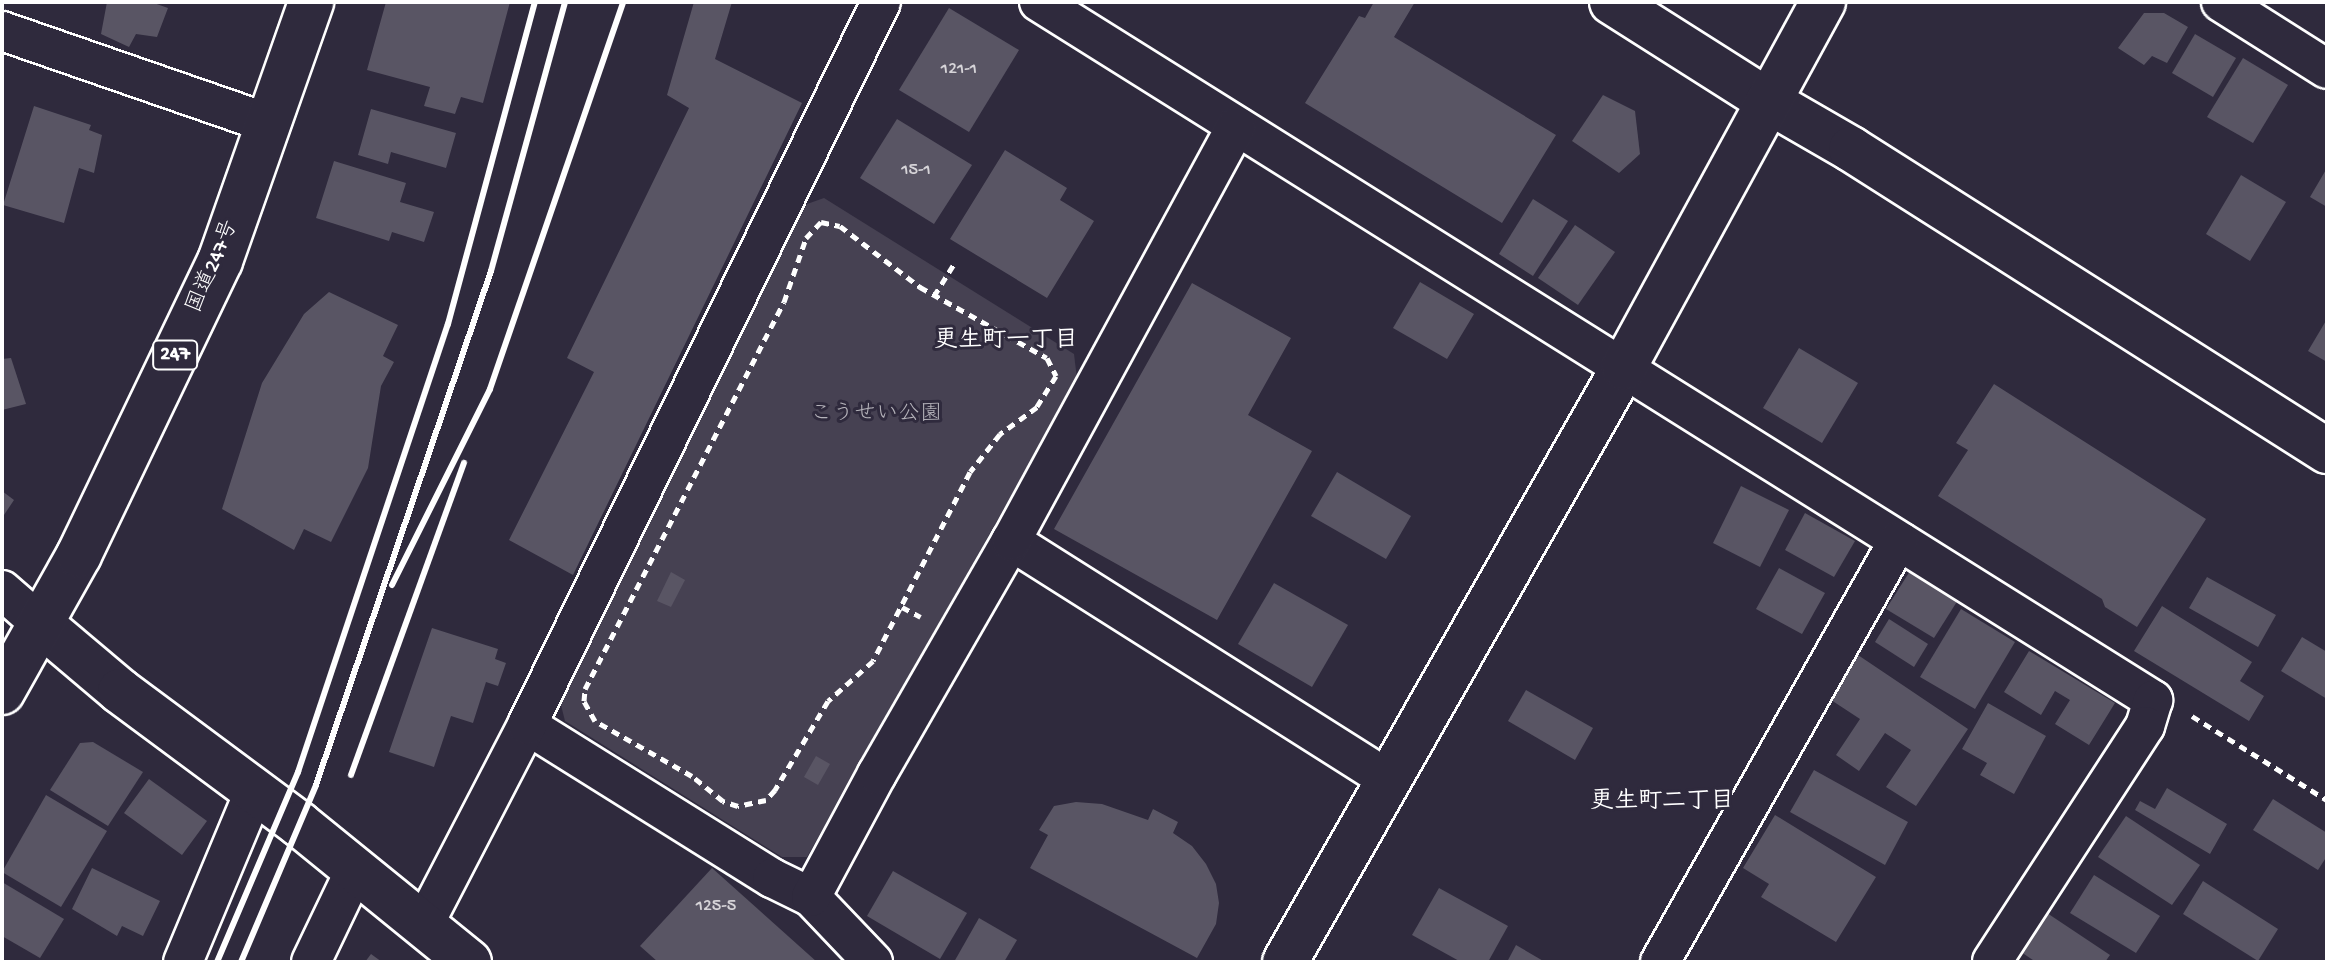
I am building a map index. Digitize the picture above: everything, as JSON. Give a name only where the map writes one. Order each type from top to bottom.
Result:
[{"type":"main road","name":"国道247号","points":[[2,692],[42,625],[220,261],[311,2]]},
{"type":"main road","points":[[1612,2],[1768,101],[1851,149],[2327,451]]},
{"type":"main road","points":[[1285,962],[1624,367],[1823,2]]},
{"type":"main road","points":[[42,625],[120,691],[356,868],[469,962]]},
{"type":"street","points":[[424,924],[527,725],[881,2]]},
{"type":"street","points":[[1039,2],[2153,700],[2145,726],[1992,962]]},
{"type":"street","points":[[2221,2],[2327,69]]},
{"type":"street","points":[[2,31],[268,123]]},
{"type":"street","points":[[811,897],[877,774],[1011,541],[1236,126]]},
{"type":"street","points":[[1011,541],[1388,779]]},
{"type":"street","points":[[1660,962],[1898,541]]},
{"type":"street","points":[[2,590],[42,625]]},
{"type":"street","points":[[527,725],[772,878],[811,897],[873,962]]},
{"type":"street","points":[[183,962],[255,790]]},
{"type":"street","points":[[311,962],[356,868]]},
{"type":"path","points":[[821,222],[840,226],[934,296],[1047,358],[1054,367],[1053,386],[1037,407],[1000,434],[984,451],[970,472],[873,661],[828,701],[775,790],[766,800],[752,804],[738,806],[723,801],[692,776],[595,721],[584,701],[588,678],[615,637],[731,399],[784,302],[799,254],[812,229],[821,222]]},
{"type":"path","points":[[934,296],[955,263]]},
{"type":"path","points":[[2153,700],[2192,716],[2327,800]]},
{"type":"green space","name":"こうせい公園","points":[[824,198],[1074,354],[1077,379],[807,857],[782,857],[565,721],[560,701],[782,248],[807,204]]},
{"type":"building","points":[[107,2],[151,2],[168,8],[157,37],[136,34],[129,47],[101,34]]},
{"type":"building","points":[[386,2],[510,2],[483,103],[461,97],[455,114],[424,106],[430,87],[367,70]]},
{"type":"building","points":[[694,2],[732,2],[715,59],[802,103],[573,575],[509,540],[594,372],[567,358],[689,108],[667,95]]},
{"type":"building","points":[[1374,2],[1415,2],[1394,37],[1556,135],[1502,223],[1305,103],[1359,16],[1365,18]]},
{"type":"building","points":[[949,8],[1019,50],[969,132],[899,90]]},
{"type":"building","points":[[2144,13],[2164,13],[2188,27],[2167,63],[2152,56],[2144,65],[2118,48]]},
{"type":"building","points":[[2195,34],[2236,58],[2213,97],[2172,73]]},
{"type":"building","points":[[2243,58],[2288,85],[2253,143],[2207,117]]},
{"type":"building","points":[[1603,95],[1635,111],[1640,154],[1619,173],[1572,141]]},
{"type":"building","points":[[34,106],[91,125],[89,130],[102,135],[94,173],[79,168],[64,223],[3,205]]},
{"type":"building","points":[[371,109],[456,133],[446,168],[391,152],[388,164],[358,155]]},
{"type":"building","points":[[897,119],[972,165],[934,224],[860,178]]},
{"type":"building","points":[[1005,150],[1067,188],[1060,200],[1094,221],[1047,298],[950,239]]},
{"type":"building","points":[[334,161],[406,183],[400,202],[434,212],[424,242],[392,232],[389,241],[316,218]]},
{"type":"building","points":[[2327,168],[2327,207],[2310,197]]},
{"type":"building","points":[[2241,175],[2286,202],[2250,261],[2206,234]]},
{"type":"building","points":[[1533,199],[1568,221],[1533,276],[1499,254]]},
{"type":"building","points":[[1575,225],[1615,252],[1578,305],[1538,278]]},
{"type":"building","points":[[1420,282],[1474,314],[1447,359],[1393,328]]},
{"type":"building","points":[[1192,283],[1291,338],[1248,415],[1312,451],[1217,620],[1054,529]]},
{"type":"building","points":[[329,292],[398,325],[383,356],[394,362],[381,386],[368,468],[331,542],[304,529],[294,550],[222,509],[262,383],[304,314]]},
{"type":"building","points":[[2327,319],[2327,362],[2308,351]]},
{"type":"building","points":[[1799,348],[1858,383],[1822,443],[1763,408]]},
{"type":"building","points":[[11,358],[26,404],[2,410],[2,359]]},
{"type":"building","points":[[1994,384],[2206,519],[2137,627],[2105,607],[2102,599],[1938,496],[1968,450],[1956,443]]},
{"type":"building","points":[[1337,472],[1411,516],[1386,559],[1311,516]]},
{"type":"building","points":[[1741,486],[1789,510],[1760,567],[1713,543]]},
{"type":"building","points":[[2,491],[14,500],[2,518]]},
{"type":"building","points":[[1805,513],[1855,541],[1834,577],[1785,550]]},
{"type":"building","points":[[1779,568],[1825,593],[1802,634],[1756,609]]},
{"type":"building","points":[[1910,571],[1958,600],[1934,638],[1886,609]]},
{"type":"building","points":[[671,572],[685,580],[671,607],[657,601]]},
{"type":"building","points":[[2207,577],[2276,615],[2258,647],[2189,608]]},
{"type":"building","points":[[1274,583],[1348,625],[1312,687],[1238,644]]},
{"type":"building","points":[[2162,606],[2252,662],[2240,681],[2264,696],[2249,721],[2134,651]]},
{"type":"building","points":[[1961,609],[2015,642],[1975,709],[1920,677]]},
{"type":"building","points":[[1889,619],[1928,644],[1914,667],[1875,642]]},
{"type":"building","points":[[432,628],[498,649],[495,659],[506,663],[498,686],[486,682],[473,723],[451,716],[434,767],[389,752]]},
{"type":"building","points":[[2302,637],[2327,652],[2327,699],[2281,671]]},
{"type":"building","points":[[2029,651],[2115,703],[2089,745],[2055,724],[2070,700],[2055,691],[2041,715],[2004,692]]},
{"type":"building","points":[[1858,655],[1968,729],[1916,806],[1886,787],[1911,750],[1885,733],[1859,771],[1836,755],[1860,719],[1828,698]]},
{"type":"building","points":[[1526,690],[1593,728],[1575,760],[1508,721]]},
{"type":"building","points":[[1988,703],[2046,736],[2014,794],[1980,775],[1987,763],[1962,749]]},
{"type":"building","points":[[93,742],[143,772],[108,826],[50,790],[80,743]]},
{"type":"building","points":[[816,756],[830,764],[818,785],[804,777]]},
{"type":"building","points":[[1814,770],[1908,822],[1885,865],[1790,812]]},
{"type":"building","points":[[149,779],[207,821],[182,855],[124,813]]},
{"type":"building","points":[[2167,788],[2227,824],[2210,854],[2135,810],[2140,801],[2155,809]]},
{"type":"building","points":[[46,795],[107,831],[61,907],[2,872]]},
{"type":"building","points":[[2273,799],[2327,833],[2327,856],[2318,870],[2253,830]]},
{"type":"building","points":[[1076,802],[1102,804],[1148,820],[1153,809],[1178,822],[1173,833],[1192,846],[1206,864],[1216,884],[1219,903],[1216,924],[1197,958],[1030,868],[1048,835],[1039,830],[1054,806]]},
{"type":"building","points":[[1775,815],[1876,877],[1836,942],[1761,897],[1769,884],[1743,868]]},
{"type":"building","points":[[2126,816],[2200,865],[2172,905],[2098,857]]},
{"type":"building","points":[[92,868],[160,901],[143,936],[122,926],[117,936],[72,909]]},
{"type":"building","points":[[712,868],[817,962],[658,962],[640,946]]},
{"type":"building","points":[[893,871],[967,913],[940,959],[867,916]]},
{"type":"building","points":[[2094,875],[2160,916],[2136,953],[2070,913]]},
{"type":"building","points":[[2203,881],[2278,929],[2258,961],[2183,914]]},
{"type":"building","points":[[2,882],[64,919],[40,958],[2,936]]},
{"type":"building","points":[[1439,888],[1508,926],[1488,962],[1461,962],[1412,935]]},
{"type":"building","points":[[2047,913],[2110,955],[2105,962],[2036,962],[2021,952]]},
{"type":"building","points":[[979,918],[1017,940],[1004,962],[954,962]]},
{"type":"building","points":[[1516,945],[1545,962],[1507,962]]},
{"type":"building","points":[[371,954],[382,962],[365,962]]},
{"type":"railway","points":[[217,962],[298,772],[448,324],[535,2]]},
{"type":"railway","points":[[241,962],[316,785],[491,271],[565,2]]},
{"type":"railway","points":[[392,585],[490,389],[623,2]]},
{"type":"railway","points":[[351,775],[464,463]]},
{"type":"district","name":"更生町一丁目","points":[[1006,342]]},
{"type":"district","name":"更生町二丁目","points":[[1662,803]]}]
